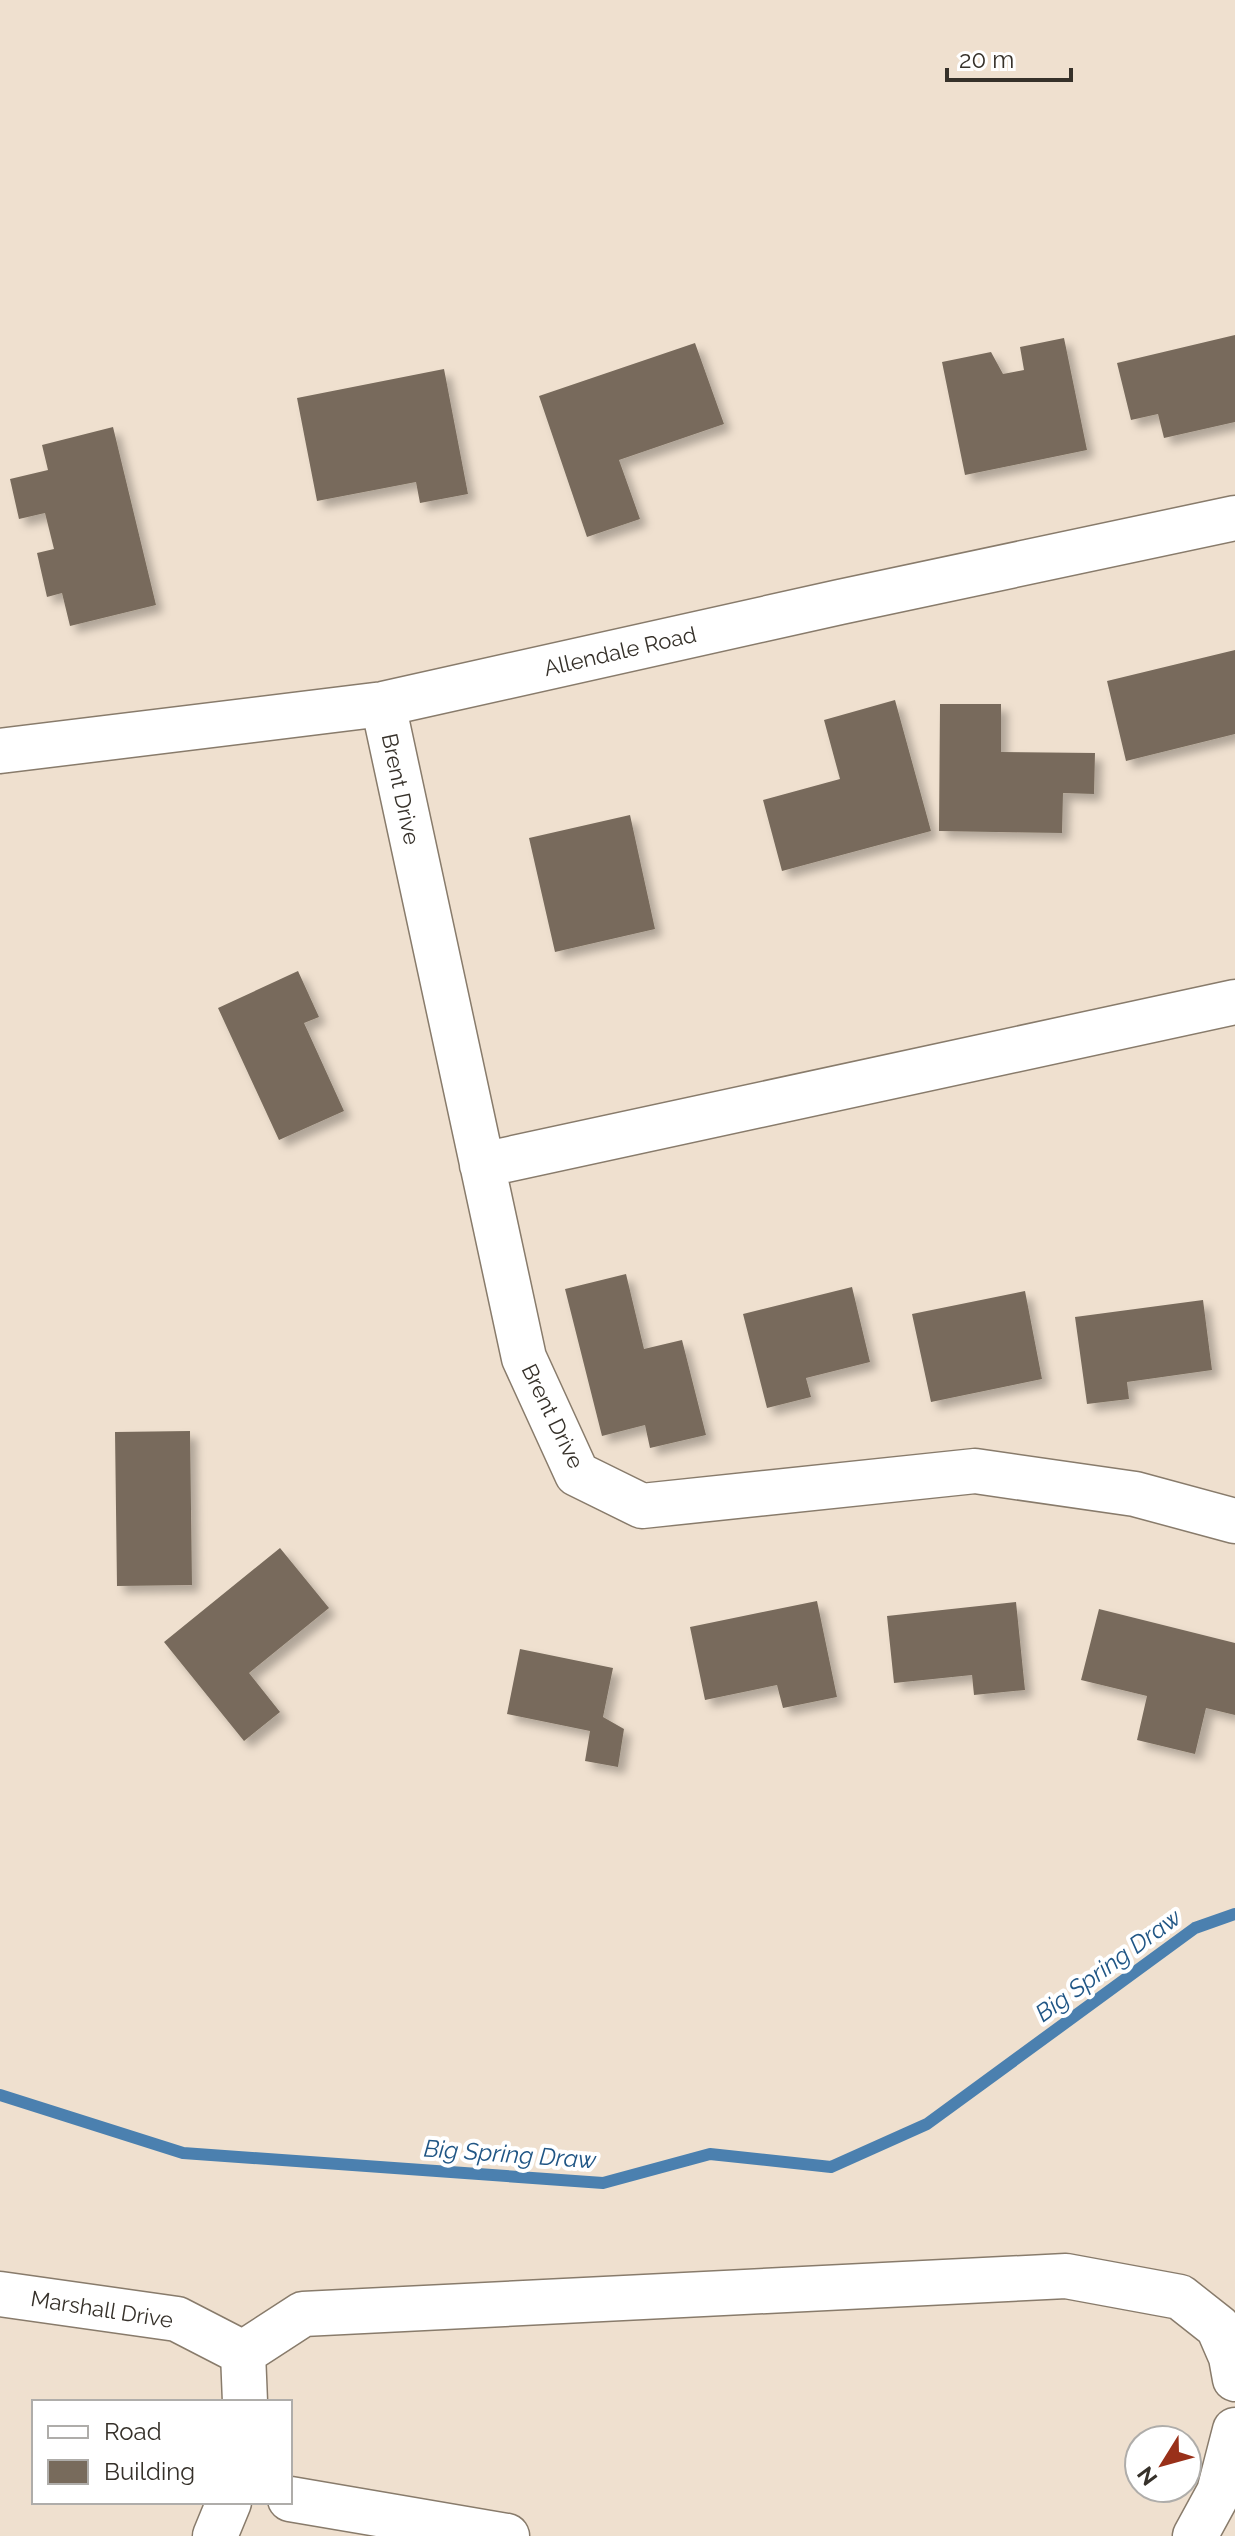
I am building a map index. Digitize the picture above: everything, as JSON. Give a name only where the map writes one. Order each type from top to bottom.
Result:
[{"type":"street","name":"Allendale Road","points":[[0,751],[383,704],[1235,518]]},
{"type":"street","name":"Brent Drive","points":[[383,704],[524,1358],[577,1474],[642,1506],[975,1471],[1135,1494],[1235,1521]]},
{"type":"street","points":[[482,1165],[1235,1002]]},
{"type":"street","points":[[245,2400],[243,2353],[303,2314],[1066,2276],[1180,2297],[1218,2327],[1231,2357],[1235,2379]]},
{"type":"street","name":"Marshall Drive","points":[[0,2294],[177,2319],[243,2353]]},
{"type":"street","points":[[1195,2536],[1219,2492],[1235,2430]]},
{"type":"street","points":[[292,2499],[507,2536]]},
{"type":"street","points":[[215,2536],[228,2504]]},
{"type":"building","points":[[1235,335],[1235,422],[1164,438],[1158,414],[1131,420],[1117,363]]},
{"type":"building","points":[[1064,338],[1087,450],[965,475],[942,362],[991,352],[1003,374],[1024,370],[1020,347]]},
{"type":"building","points":[[695,343],[724,424],[619,460],[640,519],[587,537],[539,396]]},
{"type":"building","points":[[444,369],[468,494],[420,503],[416,482],[317,501],[297,398]]},
{"type":"building","points":[[113,427],[156,605],[70,626],[62,593],[47,597],[37,553],[54,549],[45,513],[19,519],[10,479],[48,470],[42,445]]},
{"type":"building","points":[[1235,650],[1235,734],[1126,761],[1107,681]]},
{"type":"building","points":[[895,700],[931,831],[782,871],[763,800],[840,779],[824,720]]},
{"type":"building","points":[[940,704],[1001,704],[1001,752],[1095,753],[1094,794],[1063,793],[1062,833],[939,831]]},
{"type":"building","points":[[630,815],[655,929],[555,952],[529,838]]},
{"type":"building","points":[[298,971],[319,1017],[304,1023],[344,1111],[279,1140],[218,1008]]},
{"type":"building","points":[[626,1274],[644,1349],[682,1340],[706,1435],[650,1448],[645,1425],[602,1436],[565,1289]]},
{"type":"building","points":[[852,1287],[870,1362],[806,1378],[811,1397],[767,1408],[743,1314]]},
{"type":"building","points":[[1025,1291],[1042,1379],[931,1402],[912,1314]]},
{"type":"building","points":[[1203,1300],[1212,1370],[1127,1382],[1129,1399],[1087,1404],[1075,1317]]},
{"type":"building","points":[[190,1431],[192,1585],[117,1586],[115,1432]]},
{"type":"building","points":[[280,1548],[329,1608],[249,1673],[280,1712],[244,1741],[164,1642]]},
{"type":"building","points":[[817,1601],[837,1697],[783,1708],[777,1685],[705,1700],[690,1627]]},
{"type":"building","points":[[1016,1602],[1025,1690],[974,1695],[972,1675],[894,1683],[887,1616]]},
{"type":"building","points":[[1099,1609],[1235,1643],[1235,1715],[1206,1708],[1195,1754],[1137,1740],[1147,1696],[1081,1680]]},
{"type":"building","points":[[520,1649],[613,1668],[603,1717],[624,1729],[618,1767],[585,1761],[590,1731],[507,1714]]},
{"type":"waterway","name":"Big Spring Draw","points":[[0,2095],[183,2153],[603,2183],[710,2154],[831,2167],[927,2124],[1195,1928],[1235,1914]]}]
